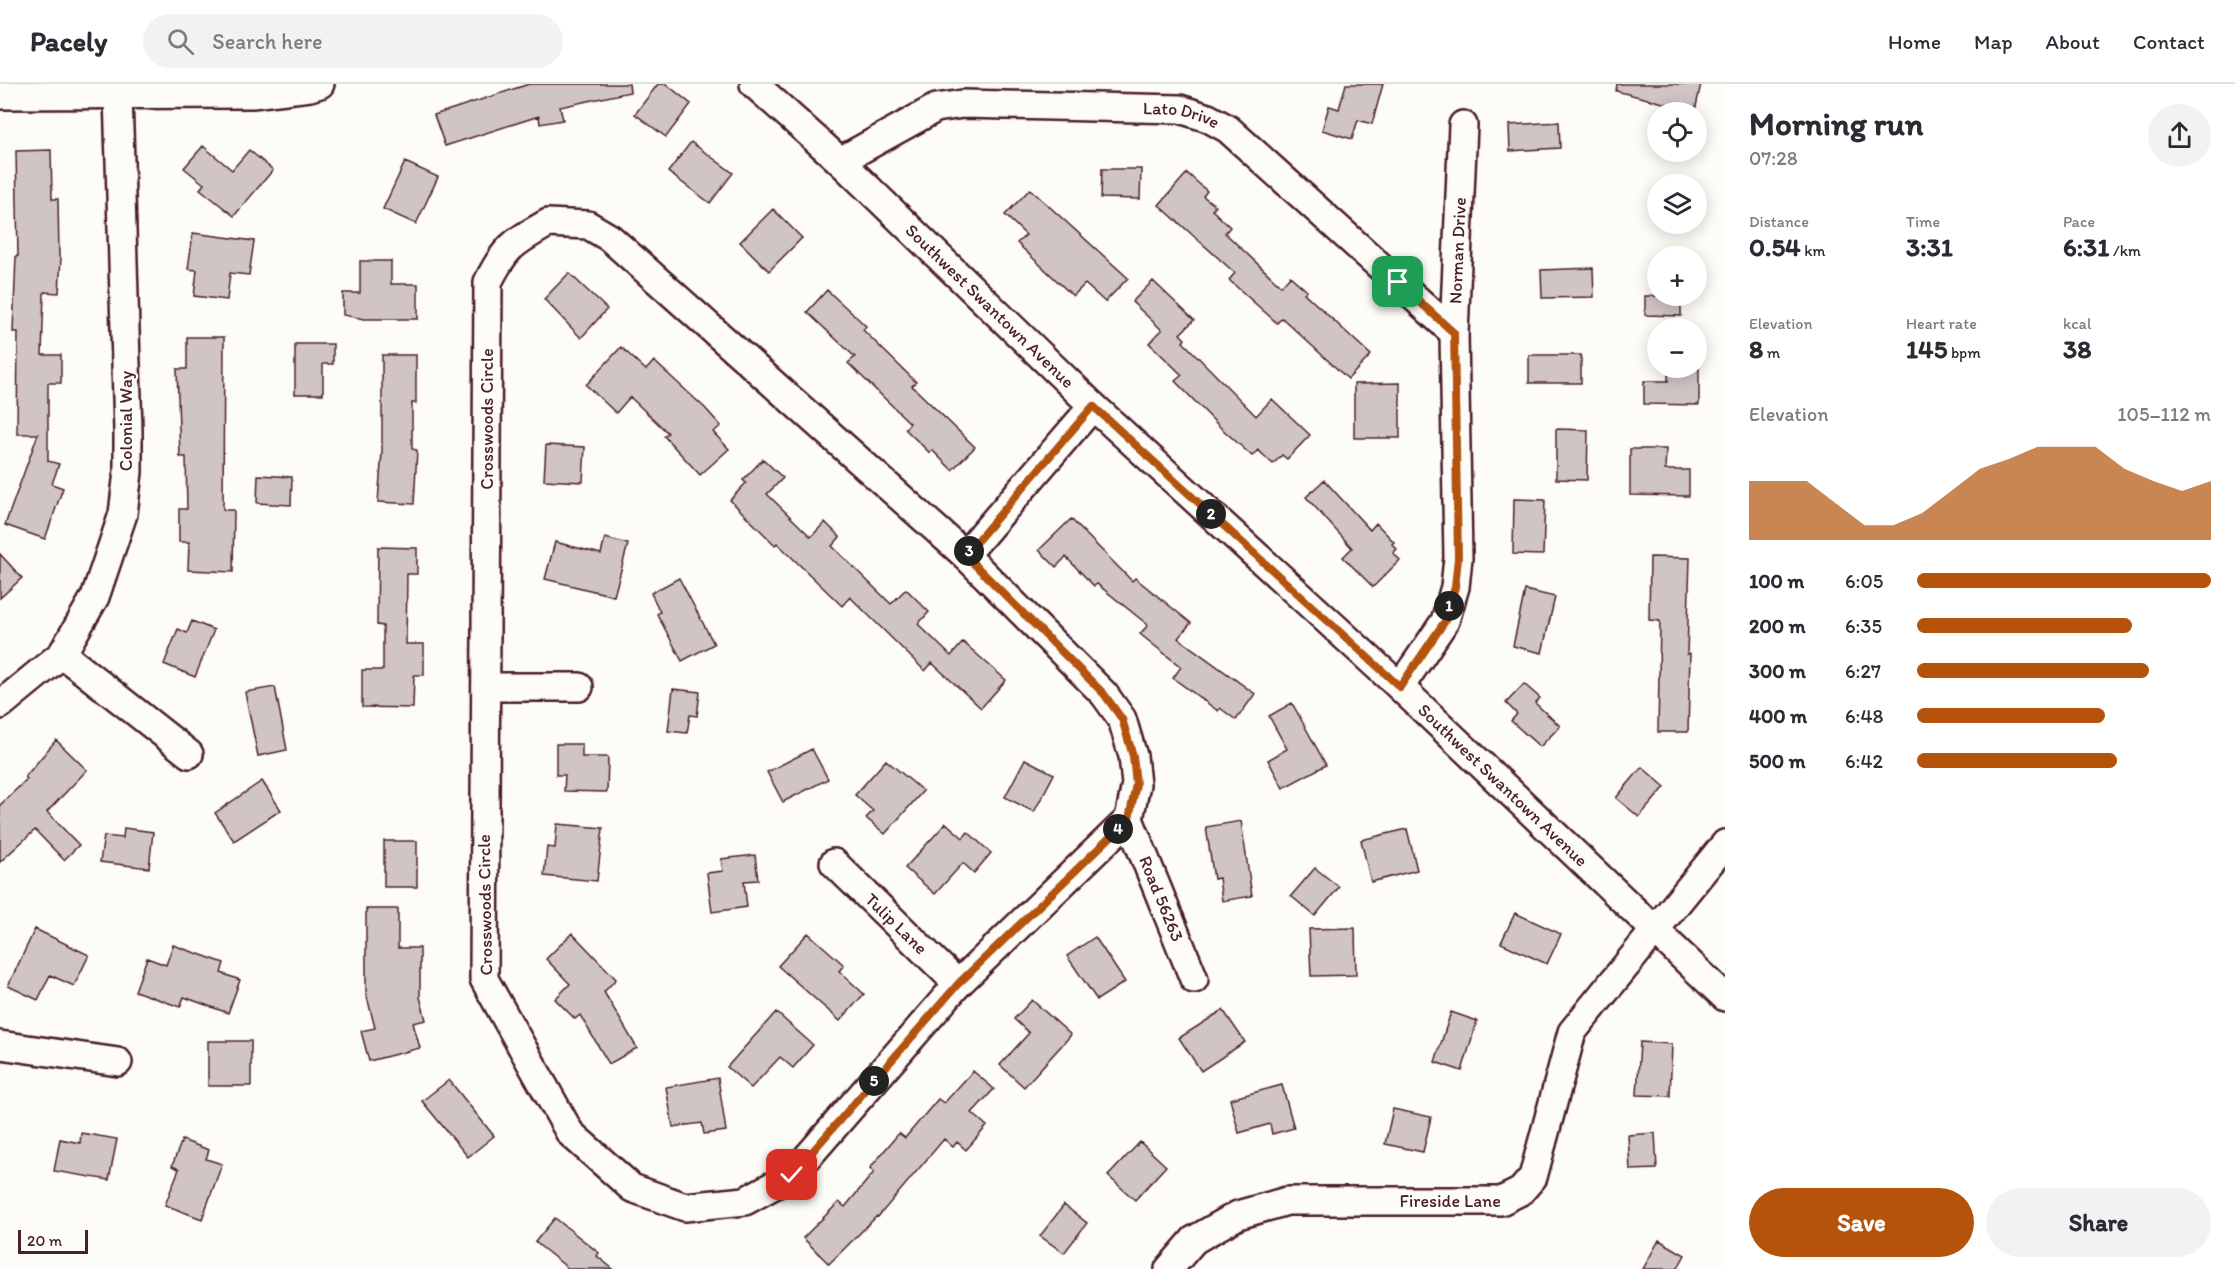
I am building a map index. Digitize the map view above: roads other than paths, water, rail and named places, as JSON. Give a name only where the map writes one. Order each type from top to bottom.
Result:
[{"type":"street","points":[[0,95],[252,94],[320,84]]},
{"type":"street","name":"Southwest Swantown Avenue","points":[[754,84],[840,161],[1093,406],[1400,687],[1725,997]]},
{"type":"street","name":"Colonial Way","points":[[0,705],[62,654],[95,597],[123,514],[128,472],[128,431],[118,94]]},
{"type":"street","name":"Lato Drive","points":[[840,161],[936,108],[954,105],[1180,109],[1208,118],[1228,129],[1454,333]]},
{"type":"street","name":"Norman Drive","points":[[1400,687],[1445,621],[1455,587],[1458,558],[1454,333],[1463,125]]},
{"type":"street","name":"Crosswoods Circle","points":[[548,223],[588,225],[610,238],[965,555],[1104,694],[1122,719],[1133,756],[1136,784],[1129,819],[958,984],[792,1175],[745,1201],[685,1207],[632,1188],[570,1133],[484,979],[488,282],[500,257],[514,242],[548,223]]},
{"type":"street","points":[[965,555],[1093,406]]},
{"type":"street","points":[[62,654],[189,754]]},
{"type":"street","points":[[486,687],[579,687]]},
{"type":"street","name":"Road 56263","points":[[1129,819],[1194,979]]},
{"type":"street","name":"Fireside Lane","points":[[1169,1269],[1194,1240],[1238,1215],[1287,1201],[1501,1201],[1521,1191],[1533,1177],[1572,1032],[1725,844]]},
{"type":"street","name":"Tulip Lane","points":[[834,863],[958,984]]},
{"type":"street","points":[[0,1045],[118,1062]]}]
